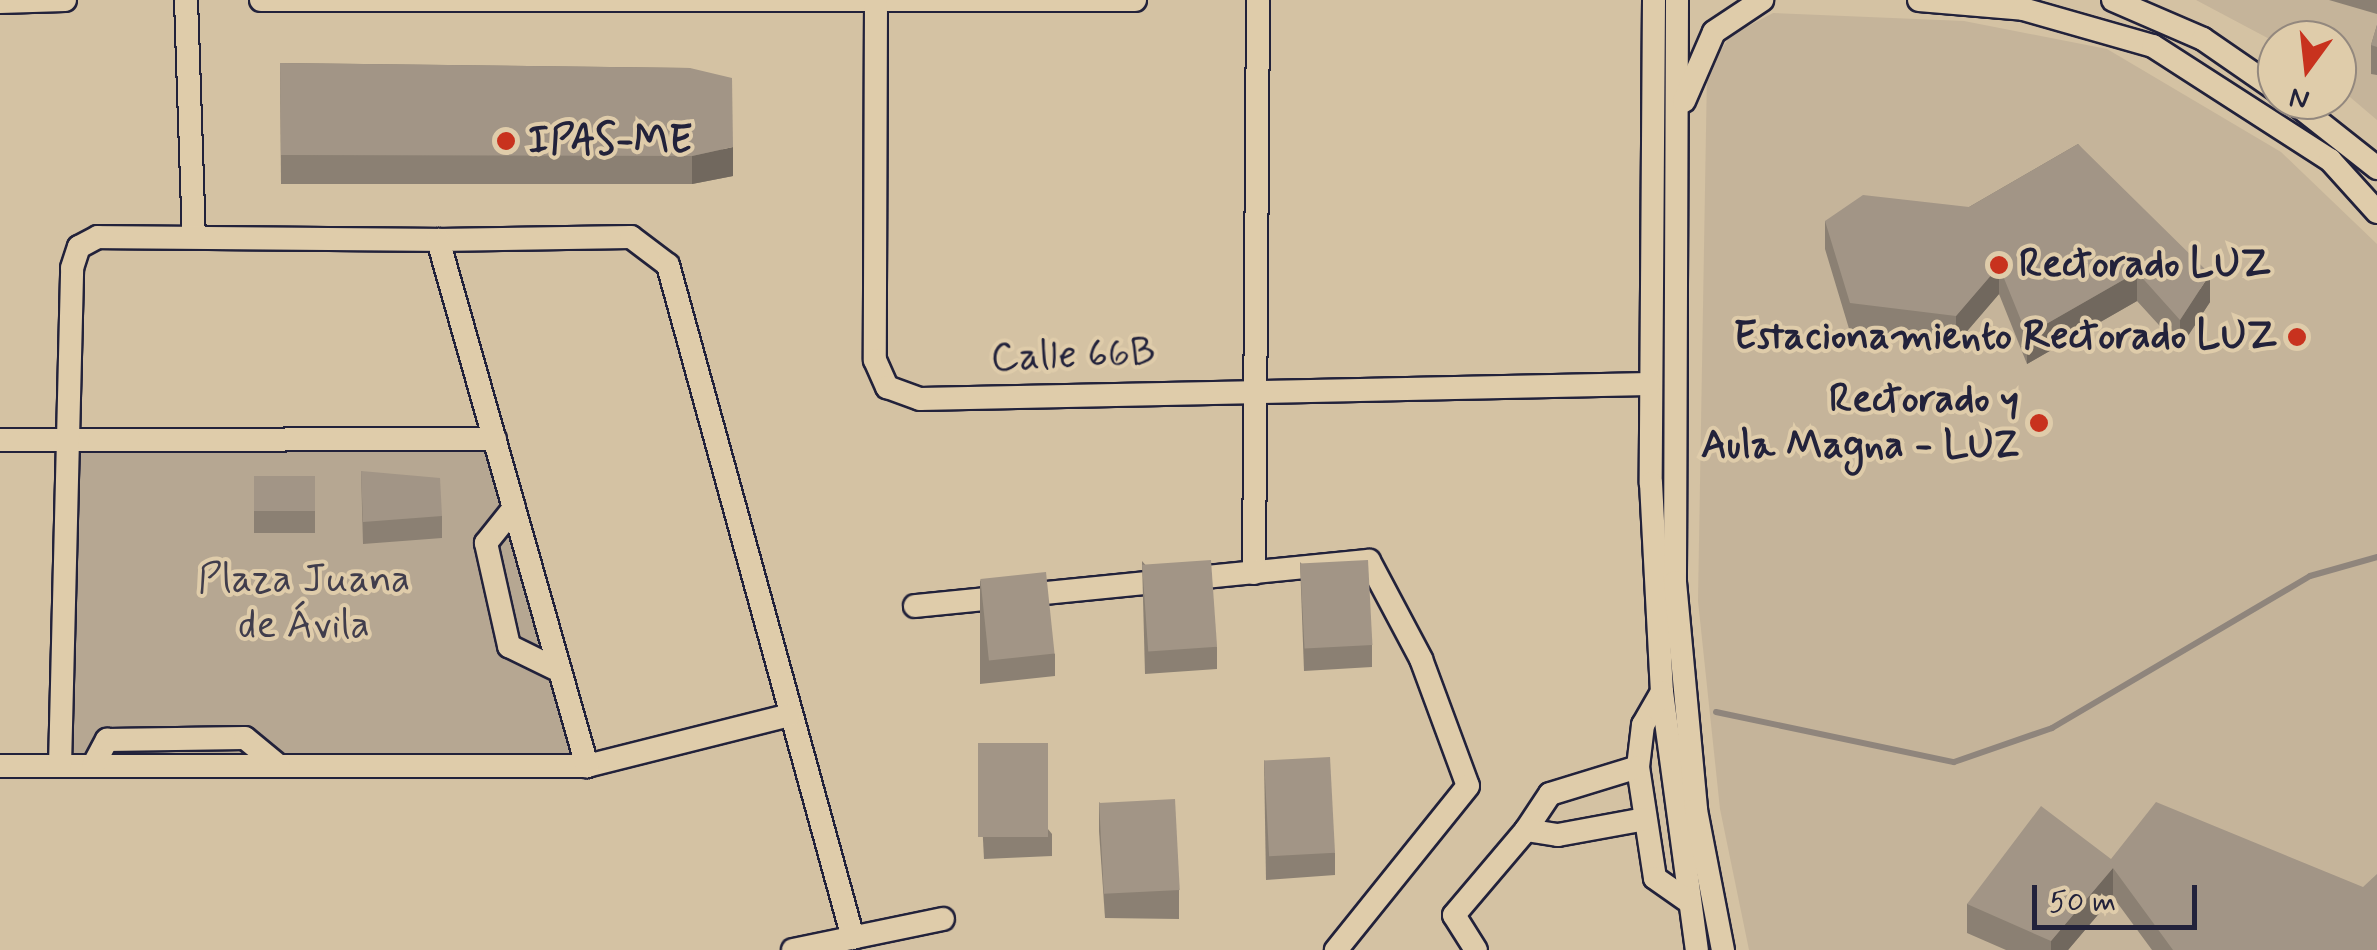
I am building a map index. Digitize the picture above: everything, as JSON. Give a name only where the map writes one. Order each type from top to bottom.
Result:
[{"type":"street","points":[[0,2],[65,0]]},
{"type":"street","points":[[186,0],[194,237]]},
{"type":"street","points":[[261,0],[876,4],[1135,0]]},
{"type":"street","points":[[1254,573],[1258,0]]},
{"type":"street","points":[[1654,0],[1650,384],[1662,692],[1698,914],[1709,950]]},
{"type":"street","points":[[1677,0],[1675,582],[1698,950]]},
{"type":"street","points":[[1678,118],[1714,32],[1762,0]]},
{"type":"street","points":[[1919,0],[2022,9],[2153,46],[2330,160],[2377,212]]},
{"type":"street","points":[[2112,0],[2202,39],[2257,76]]},
{"type":"street","name":"Calle 66B","points":[[876,4],[875,360],[886,387],[920,399],[1256,387],[1650,384]]},
{"type":"street","points":[[2316,120],[2377,168]]},
{"type":"street","points":[[60,766],[79,247],[98,237],[632,237],[668,265],[853,938]]},
{"type":"street","points":[[438,240],[587,766]]},
{"type":"street","points":[[0,440],[495,440]]},
{"type":"street","points":[[514,508],[486,543],[510,646],[560,671]]},
{"type":"street","points":[[915,606],[1254,573],[1350,559],[1380,571],[1468,786],[1336,950]]},
{"type":"street","points":[[1662,692],[1643,725],[1638,767],[1655,878],[1698,914],[1723,950]]},
{"type":"street","points":[[0,766],[587,766],[790,715]]},
{"type":"street","points":[[1476,950],[1454,915],[1526,830],[1550,794],[1638,767]]},
{"type":"street","points":[[1526,830],[1558,836],[1645,819]]},
{"type":"street","points":[[793,950],[942,920]]},
{"type":"shaded area","points":[[2196,0],[2377,0],[2377,120],[2357,103],[2357,20],[2257,20],[2257,32]]},
{"type":"shaded area","name":"Rectorado y Aula Magna - LUZ","points":[[1773,13],[1964,21],[2107,49],[2281,152],[2377,244],[2377,950],[1749,950],[1720,809],[1698,601],[1707,72],[1730,36]]},
{"type":"green space","name":"Plaza Juana de Ávila","points":[[77,445],[492,445],[581,762],[65,761]]},
{"type":"building","points":[[2377,25],[2377,47],[2371,45]]},
{"type":"building","name":"IPAS-ME","points":[[280,63],[690,68],[732,78],[733,147],[692,156],[281,155]]},
{"type":"building","name":"Rectorado LUZ","points":[[2078,144],[2210,274],[2180,320],[2137,272],[2027,335],[1999,266],[1956,316],[1850,303],[1825,221],[1863,195],[1969,207]]},
{"type":"building","points":[[361,471],[440,478],[442,516],[363,522]]},
{"type":"building","points":[[254,476],[315,476],[315,511],[254,511]]},
{"type":"building","points":[[1211,560],[1217,647],[1148,652],[1142,565]]},
{"type":"building","points":[[1368,560],[1372,645],[1305,648],[1300,564]]},
{"type":"building","points":[[1046,572],[1055,654],[989,660],[980,579]]},
{"type":"building","points":[[978,743],[1048,743],[1048,837],[978,837]]},
{"type":"building","points":[[1330,757],[1335,853],[1269,856],[1264,760]]},
{"type":"building","points":[[1175,799],[1180,890],[1104,894],[1099,803]]},
{"type":"building","points":[[2156,802],[2363,887],[2377,874],[2377,950],[2173,950],[2113,868],[2051,941],[1967,904],[2041,806],[2111,859]]},
{"type":"waterway","points":[[1716,712],[1954,762],[2052,728],[2310,576],[2377,557]]},
{"type":"place","name":"IPAS-ME","points":[[506,141]]},
{"type":"place","name":"Rectorado LUZ","points":[[1999,265]]},
{"type":"place","name":"Estacionamiento Rectorado LUZ","points":[[2297,337]]},
{"type":"place","name":"Rectorado y Aula Magna - LUZ","points":[[2039,423]]}]
